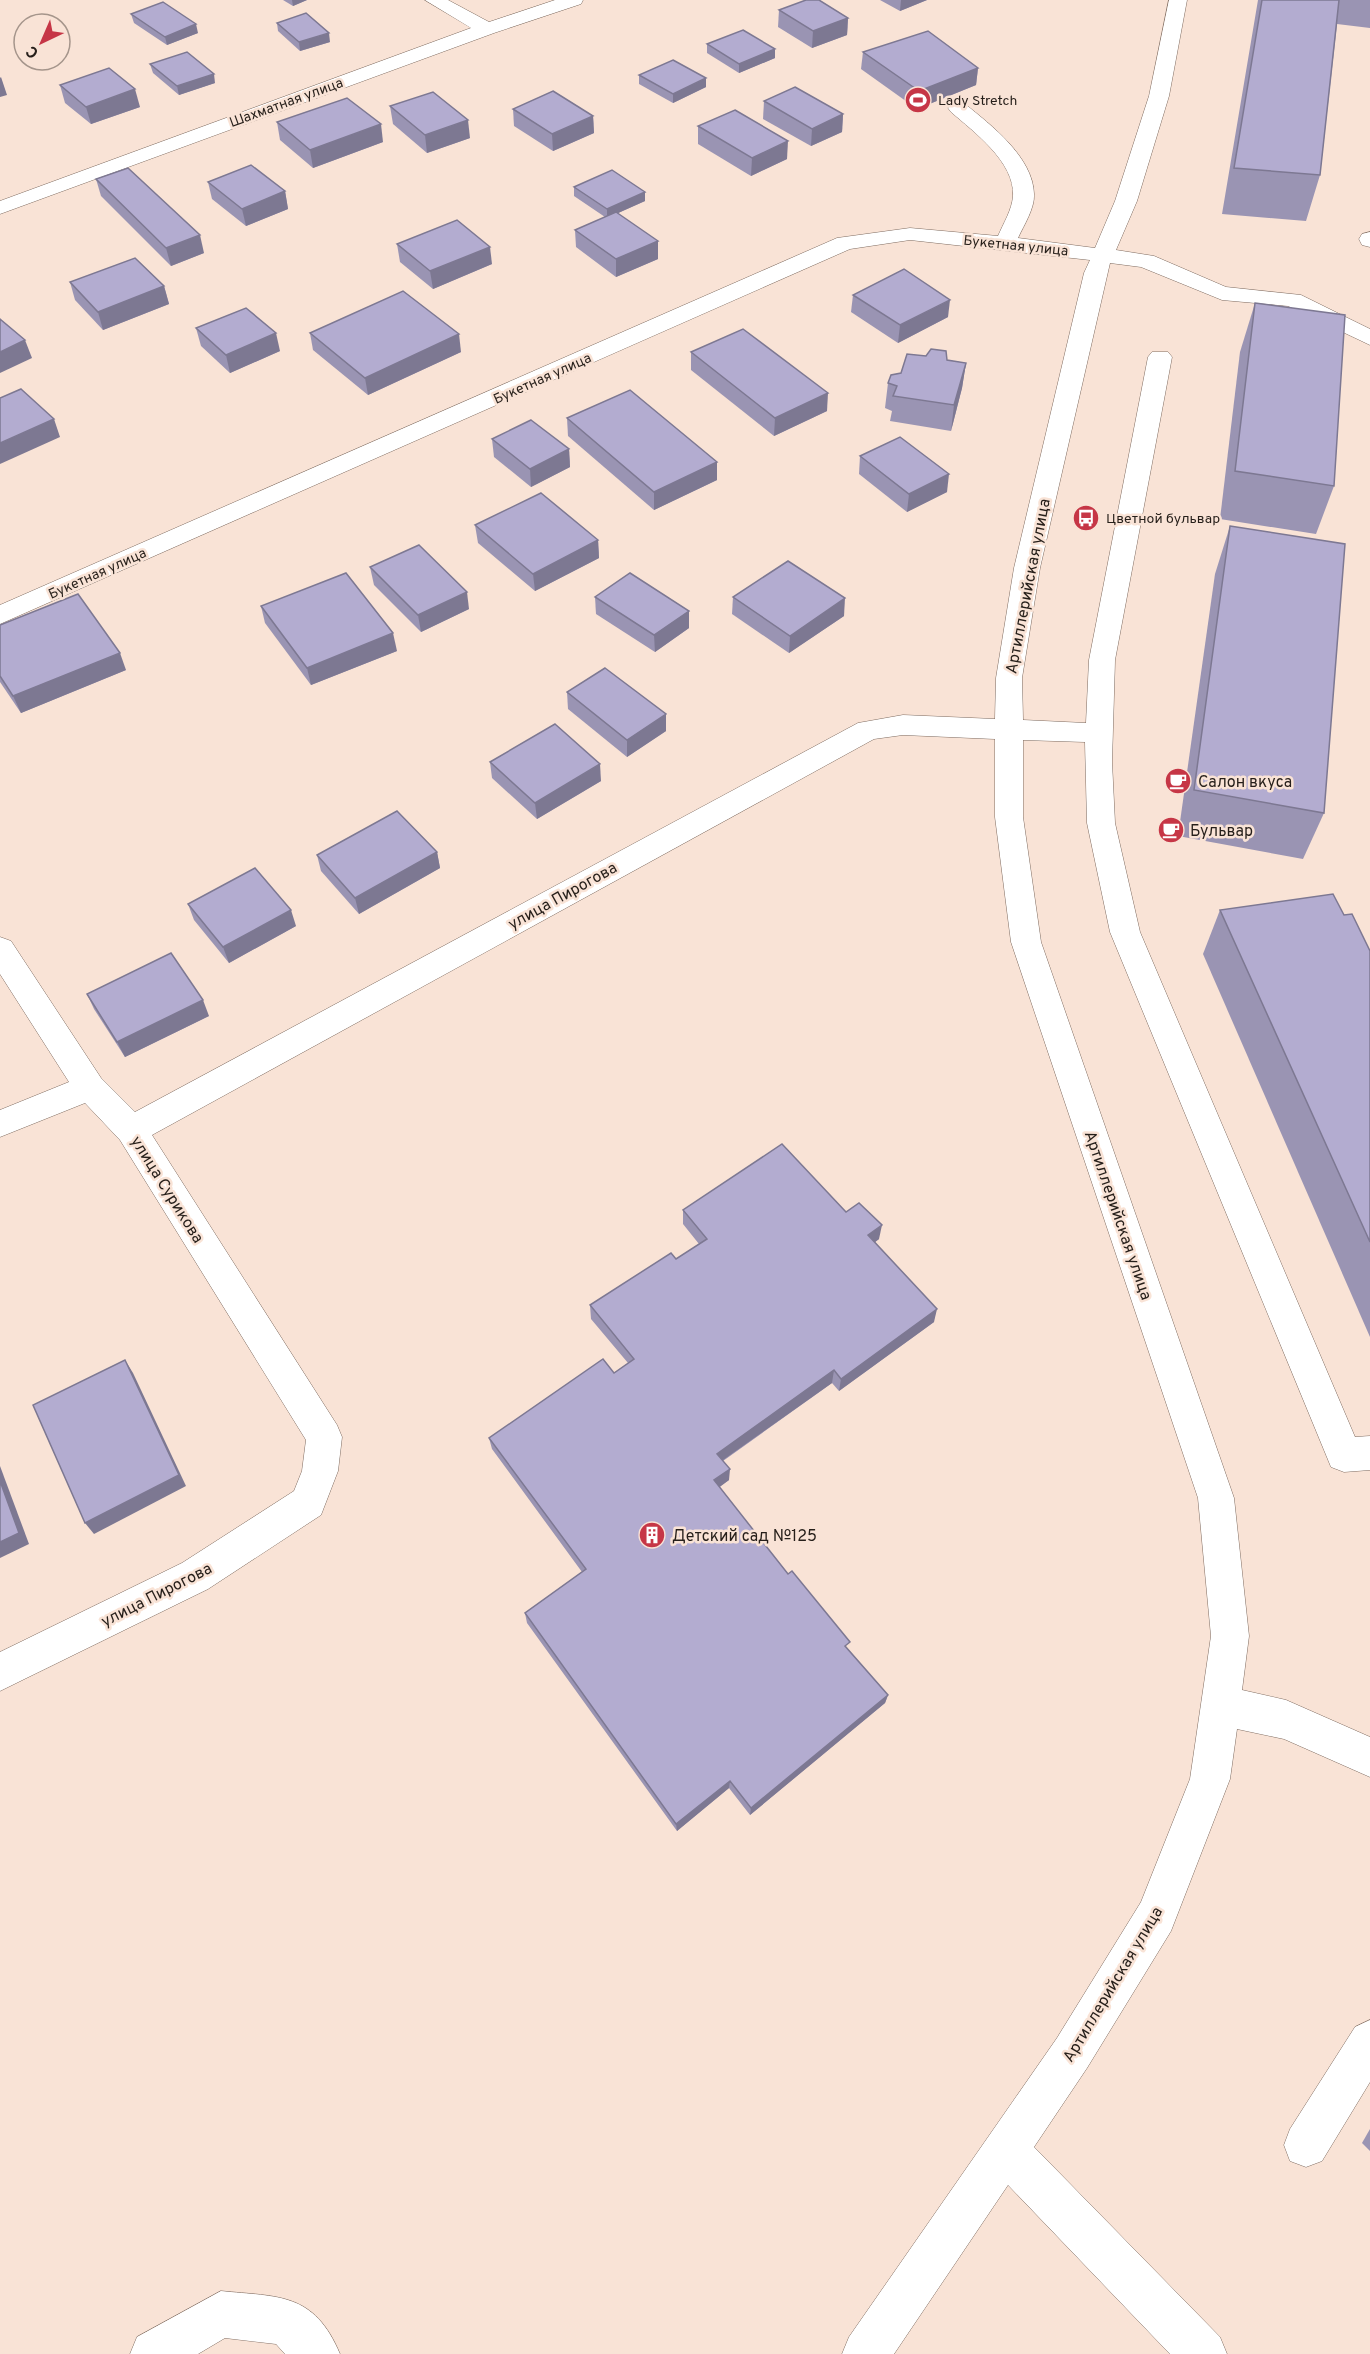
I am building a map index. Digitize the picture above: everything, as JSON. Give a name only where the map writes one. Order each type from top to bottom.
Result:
[{"type":"street","points":[[434,0],[487,29]]},
{"type":"street","name":"Шахматная улица","points":[[0,208],[487,29],[574,0]]},
{"type":"street","name":"Артиллерийская улица","points":[[866,2354],[1072,2053],[1156,1916],[1210,1779],[1230,1636],[1216,1498],[1026,942],[1009,817],[1009,678],[1027,568],[1095,273],[1126,201],[1159,96],[1178,0]]},
{"type":"street","points":[[958,108],[981,127],[1018,171],[1024,196],[1005,243]]},
{"type":"street","name":"Букетная улица","points":[[0,615],[845,243],[910,234],[1005,243],[1146,261],[1222,293],[1293,300],[1370,338]]},
{"type":"street","points":[[1160,357],[1102,660],[1099,733],[1101,823],[1125,932],[1344,1455],[1370,1453]]},
{"type":"street","name":"улица Пирогова","points":[[131,1130],[868,730],[903,724],[1099,733]]},
{"type":"street","name":"улица Сурикова","points":[[0,949],[90,1087],[131,1130],[324,1437]]},
{"type":"street","points":[[0,1124],[90,1087]]},
{"type":"street","name":"улица Пирогова","points":[[0,1672],[195,1576],[308,1503],[320,1471],[324,1437]]},
{"type":"street","points":[[1220,1705],[1286,1720],[1370,1757]]},
{"type":"street","points":[[1306,2145],[1370,2042]]},
{"type":"street","points":[[1005,2149],[1203,2354]]},
{"type":"street","points":[[154,2354],[220,2314],[288,2322],[316,2354]]},
{"type":"building","points":[[806,0],[819,0],[848,18],[813,31],[779,10]]},
{"type":"building","points":[[1262,0],[1339,0],[1320,175],[1234,168]]},
{"type":"building","points":[[163,2],[196,24],[165,37],[131,14]]},
{"type":"building","points":[[306,13],[329,33],[299,42],[277,23]]},
{"type":"building","points":[[743,30],[775,49],[739,64],[707,44]]},
{"type":"building","points":[[928,31],[978,68],[919,91],[863,52]]},
{"type":"building","points":[[187,52],[214,74],[177,86],[150,64]]},
{"type":"building","points":[[673,60],[706,78],[673,94],[639,75]]},
{"type":"building","points":[[109,68],[135,89],[86,107],[60,85]]},
{"type":"building","points":[[795,87],[843,114],[812,129],[764,101]]},
{"type":"building","points":[[553,91],[593,116],[552,134],[513,109]]},
{"type":"building","points":[[433,92],[468,120],[425,135],[390,106]]},
{"type":"building","points":[[347,98],[381,124],[310,150],[277,122]]},
{"type":"building","points":[[735,110],[788,141],[752,158],[698,126]]},
{"type":"building","points":[[251,165],[285,191],[242,209],[208,182]]},
{"type":"building","points":[[128,168],[200,235],[166,248],[96,179]]},
{"type":"building","points":[[612,170],[645,192],[607,209],[574,187]]},
{"type":"building","points":[[616,212],[658,241],[616,259],[575,230]]},
{"type":"building","points":[[457,220],[490,247],[430,271],[397,244]]},
{"type":"building","points":[[135,258],[164,286],[98,312],[70,282]]},
{"type":"building","points":[[904,269],[950,300],[900,325],[853,295]]},
{"type":"building","points":[[403,291],[459,334],[365,378],[310,333]]},
{"type":"building","points":[[1255,303],[1345,315],[1334,486],[1235,471]]},
{"type":"building","points":[[246,308],[276,333],[226,355],[196,328]]},
{"type":"building","points":[[0,319],[25,340],[0,352]]},
{"type":"building","points":[[743,329],[828,393],[775,418],[691,352]]},
{"type":"building","points":[[931,349],[946,351],[947,360],[966,363],[954,405],[893,396],[897,386],[888,383],[891,375],[901,373],[907,354],[926,356]]},
{"type":"building","points":[[21,389],[54,419],[0,443],[0,398]]},
{"type":"building","points":[[630,390],[717,462],[654,492],[567,418]]},
{"type":"building","points":[[531,420],[569,449],[530,469],[492,439]]},
{"type":"building","points":[[900,437],[949,474],[909,494],[860,456]]},
{"type":"building","points":[[541,493],[598,540],[533,574],[475,525]]},
{"type":"building","points":[[1230,526],[1345,544],[1324,813],[1194,790]]},
{"type":"building","points":[[419,545],[467,592],[418,615],[370,567]]},
{"type":"building","points":[[788,561],[845,598],[790,636],[733,597]]},
{"type":"building","points":[[346,573],[393,633],[307,668],[261,606]]},
{"type":"building","points":[[630,573],[689,611],[654,635],[595,597]]},
{"type":"building","points":[[78,594],[120,653],[13,696],[0,676],[0,625]]},
{"type":"building","points":[[605,668],[666,714],[627,740],[567,692]]},
{"type":"building","points":[[555,724],[600,764],[535,803],[490,762]]},
{"type":"building","points":[[397,811],[437,852],[355,898],[317,855]]},
{"type":"building","points":[[255,868],[291,910],[223,947],[188,904]]},
{"type":"building","points":[[1333,894],[1344,915],[1352,914],[1370,951],[1370,1242],[1220,910]]},
{"type":"building","points":[[171,953],[203,1000],[117,1042],[87,994]]},
{"type":"building","name":"Детский сад №125","points":[[782,1144],[846,1212],[859,1203],[882,1225],[868,1235],[937,1309],[841,1379],[834,1370],[717,1454],[730,1469],[714,1480],[788,1574],[792,1571],[850,1642],[845,1646],[888,1695],[751,1808],[730,1781],[676,1824],[525,1613],[586,1569],[489,1438],[603,1359],[614,1373],[634,1359],[590,1305],[671,1253],[676,1259],[707,1239],[683,1210]]},
{"type":"building","points":[[125,1360],[179,1475],[85,1523],[33,1405]]},
{"type":"building","points":[[0,1481],[19,1533],[0,1542]]},
{"type":"place","name":"Lady Stretch","points":[[918,100]]},
{"type":"place","name":"Цветной бульвар","points":[[1086,518]]},
{"type":"place","name":"Салон вкуса","points":[[1178,781]]},
{"type":"place","name":"Бульвар","points":[[1171,830]]},
{"type":"place","name":"Детский сад №125","points":[[652,1535]]}]
